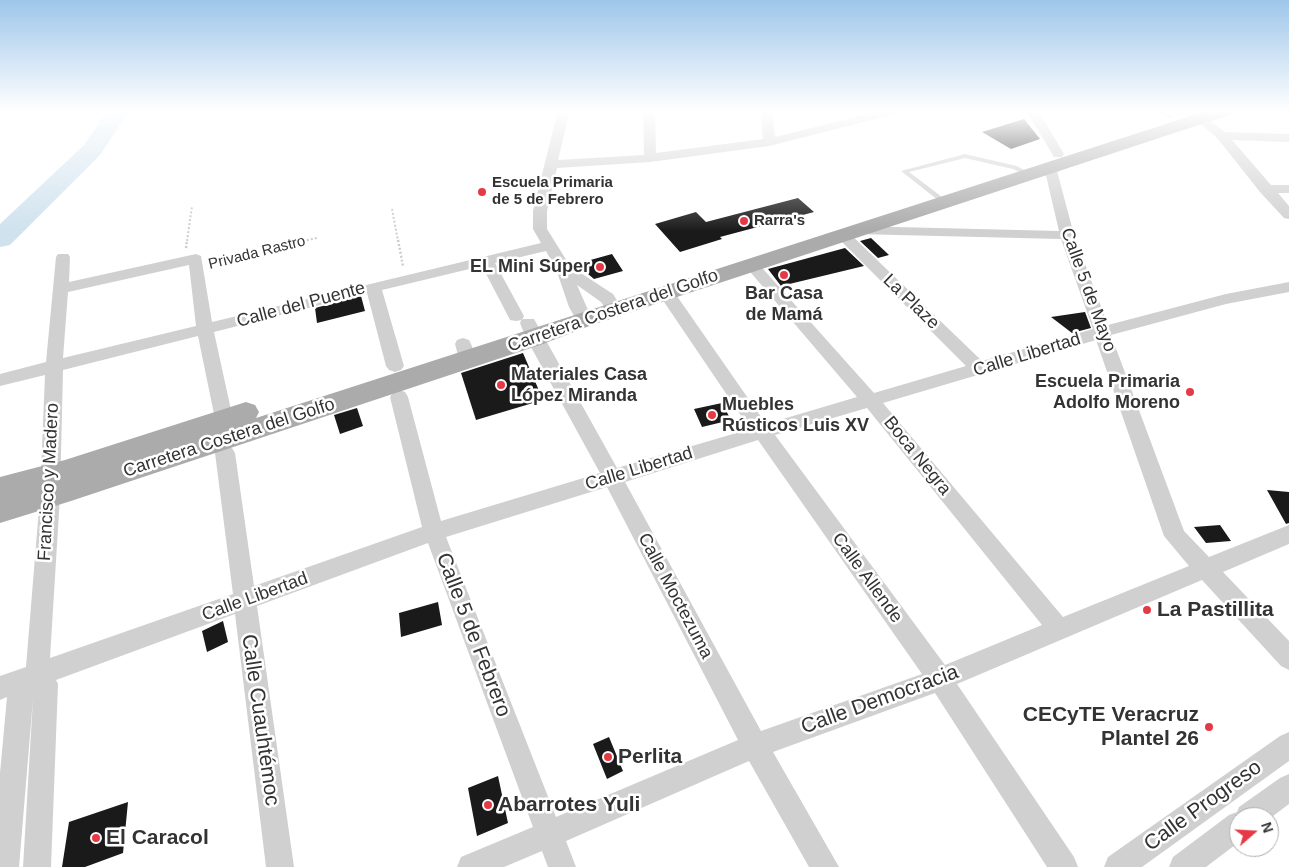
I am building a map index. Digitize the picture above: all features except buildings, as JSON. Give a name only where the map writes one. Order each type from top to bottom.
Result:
[{"type":"main road","name":"Carretera Costera del Golfo","points":[[0,489],[50,486],[466,352],[526,326],[611,304],[1081,150]]},
{"type":"main road","name":"Carretera Costera del Golfo","points":[[611,304],[666,293],[849,232],[938,197]]},
{"type":"main road","name":"Carretera Costera del Golfo","points":[[0,510],[50,486],[224,419],[395,366],[466,352]]},
{"type":"street","points":[[555,150],[540,211],[540,229],[548,246],[564,269],[581,313]]},
{"type":"street","points":[[650,150],[650,158]]},
{"type":"street","points":[[552,164],[650,158],[706,150]]},
{"type":"street","name":"Calle 5 de Mayo","points":[[1036,150],[1038,166],[1067,235],[1103,332],[1175,536],[1289,658]]},
{"type":"street","points":[[1234,150],[1289,215]]},
{"type":"street","points":[[1265,189],[1289,189]]},
{"type":"street","points":[[849,232],[1067,235]]},
{"type":"street","name":"La Plaze","points":[[849,232],[980,369]]},
{"type":"street","name":"Calle del Puente","points":[[0,380],[373,287],[548,246]]},
{"type":"street","name":"Francisco y Madero","points":[[37,867],[46,684],[37,675],[50,486],[54,366],[63,257]]},
{"type":"street","name":"Calle Moctezuma","points":[[487,261],[612,477],[755,746],[825,867]]},
{"type":"street","points":[[61,289],[191,264],[224,419]]},
{"type":"street","name":"Boca Negra","points":[[751,264],[871,401],[1059,629]]},
{"type":"street","points":[[564,269],[611,304]]},
{"type":"street","points":[[373,287],[395,366]]},
{"type":"street","name":"Calle Libertad","points":[[0,688],[244,602],[434,532],[762,432],[1103,332],[1226,299],[1289,287]]},
{"type":"street","name":"Calle Allende","points":[[666,293],[762,432],[940,679],[1064,867]]},
{"type":"street","name":"Calle 5 de Febrero","points":[[400,397],[434,532],[562,867]]},
{"type":"street","name":"Calle Cuauhtémoc","points":[[225,453],[280,867]]},
{"type":"street","name":"Calle Democracia","points":[[471,867],[755,746],[940,679],[1289,534]]},
{"type":"street","points":[[5,867],[20,695],[37,675]]},
{"type":"street","name":"Calle Progreso","points":[[1118,867],[1289,745]]},
{"type":"street","name":"Calle Progreso","points":[[1262,807],[1289,787]]},
{"type":"street","name":"Calle Progreso","points":[[1183,867],[1229,832]]},
{"type":"lane","points":[[938,197],[904,171],[965,156],[1038,166]]},
{"type":"path","points":[[191,264],[192,206]]},
{"type":"path","points":[[392,209],[406,279]]},
{"type":"path","name":"Privada Rastro","points":[[191,264],[316,238]]},
{"type":"waterway","points":[[0,239],[92,150]]},
{"type":"place","name":"Escuela Primaria de 5 de Febrero","points":[[482,192]]},
{"type":"place","name":"Rarra's","points":[[744,221]]},
{"type":"place","name":"EL Mini Súper","points":[[600,267]]},
{"type":"place","name":"Bar Casa de Mamá","points":[[784,275]]},
{"type":"place","name":"Materiales Casa López Miranda","points":[[501,385]]},
{"type":"place","name":"Escuela Primaria Adolfo Moreno","points":[[1190,392]]},
{"type":"place","name":"Muebles Rústicos Luis XV","points":[[712,415]]},
{"type":"place","name":"La Pastillita","points":[[1147,610]]},
{"type":"place","name":"CECyTE Veracruz Plantel 26","points":[[1209,727]]},
{"type":"place","name":"Perlita","points":[[608,757]]},
{"type":"place","name":"Abarrotes Yuli","points":[[488,805]]},
{"type":"place","name":"El Caracol","points":[[96,838]]}]
